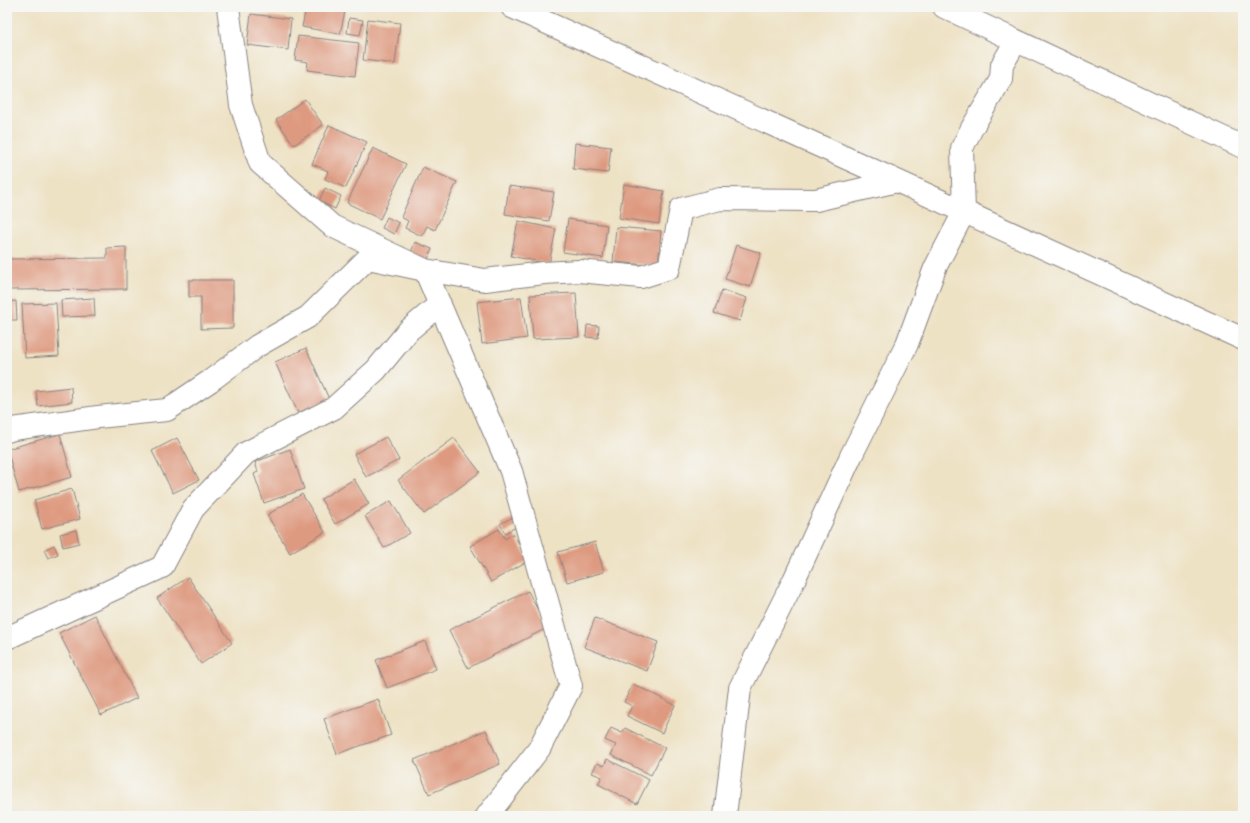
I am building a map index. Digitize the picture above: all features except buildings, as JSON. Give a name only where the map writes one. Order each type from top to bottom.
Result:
[{"type":"street","points":[[228,7],[241,105],[260,163],[332,226],[426,270],[511,471],[571,686],[539,749],[487,816]]},
{"type":"street","points":[[512,7],[1243,338]]},
{"type":"street","points":[[944,7],[1243,147]]},
{"type":"street","points":[[725,816],[740,688],[794,580],[851,456],[907,344],[935,268],[964,212],[962,148],[1001,79],[1002,65],[1016,41]]},
{"type":"street","points":[[7,431],[98,417],[167,410],[210,381],[257,346],[308,317],[368,258],[485,280],[544,273],[579,271],[641,277],[669,268],[681,209],[720,199],[816,200],[897,181]]},
{"type":"street","points":[[7,638],[162,567],[193,509],[246,453],[334,408],[376,370],[409,330],[440,304]]}]
